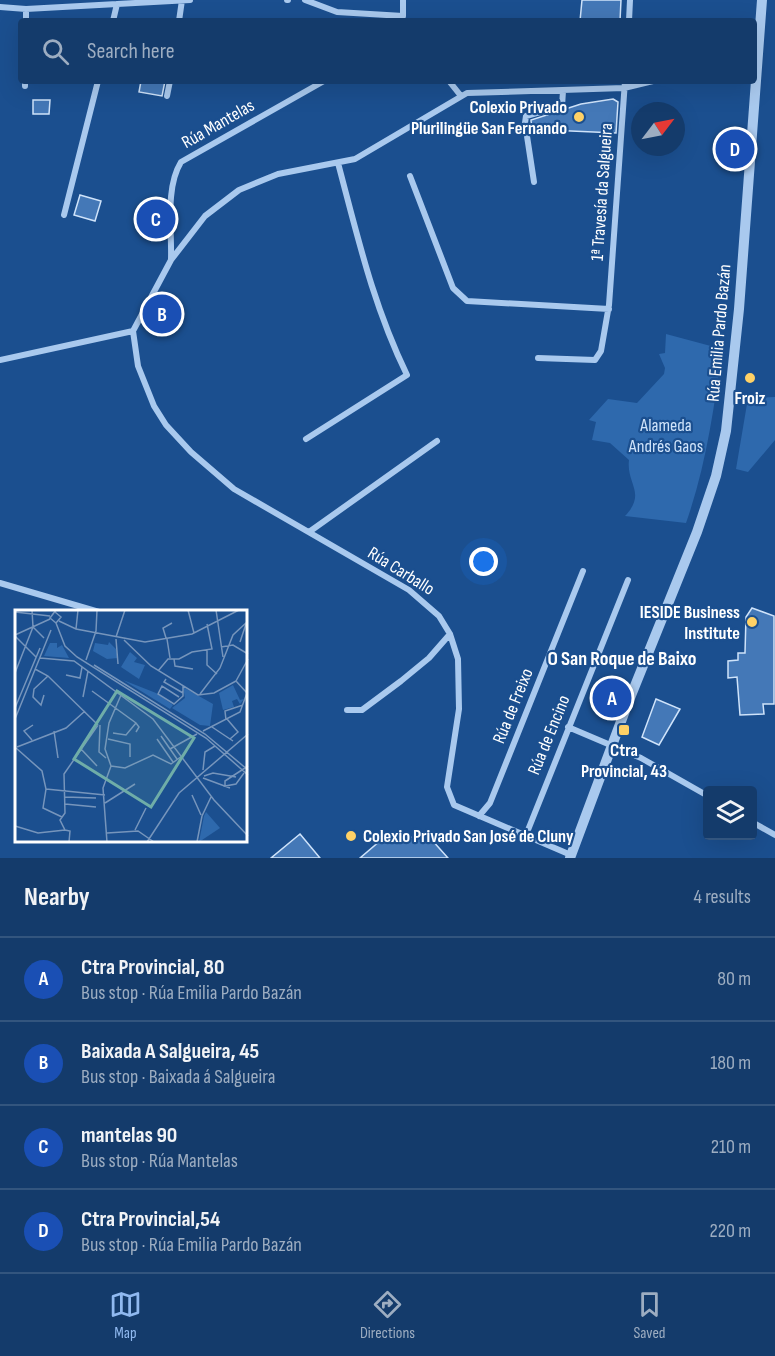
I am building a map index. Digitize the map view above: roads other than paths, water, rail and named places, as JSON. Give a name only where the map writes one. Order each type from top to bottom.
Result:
[{"type":"street","points":[[179,18],[182,0]]},
{"type":"street","points":[[0,7],[26,9],[190,0]]},
{"type":"street","points":[[305,0],[337,12],[405,18],[403,0]]},
{"type":"street","points":[[629,18],[630,0]]},
{"type":"street","name":"Rúa Emilia Pardo Bazán","points":[[757,45],[762,0]]},
{"type":"street","points":[[114,18],[117,4]]},
{"type":"street","points":[[26,9],[26,18]]},
{"type":"street","points":[[64,215],[97,84]]},
{"type":"street","points":[[167,96],[169,84]]},
{"type":"street","name":"Rúa Mantelas","points":[[171,260],[173,190],[176,171],[181,162],[319,84]]},
{"type":"street","points":[[451,84],[461,96]]},
{"type":"street","name":"Rúa Emilia Pardo Bazán","points":[[570,857],[697,532],[716,476],[726,431],[739,309],[754,84]]},
{"type":"street","points":[[0,360],[133,331],[171,260],[205,216],[239,190],[278,174],[355,159],[461,96],[475,92],[563,91],[625,85]]},
{"type":"street","name":"1ª Travesía da Salgueira","points":[[538,358],[595,360],[600,351],[609,307],[625,85]]},
{"type":"street","points":[[534,182],[525,123],[526,116],[562,106],[563,91]]},
{"type":"street","points":[[306,439],[407,375],[370,288],[338,163]]},
{"type":"street","points":[[410,176],[453,288],[461,298],[467,301],[609,307]]},
{"type":"street","name":"Rúa Carballo","points":[[133,331],[135,354],[144,382],[154,406],[178,440],[234,489],[423,600],[439,616],[450,634],[458,659],[460,695],[447,788],[454,805],[526,835],[570,857]]},
{"type":"street","points":[[309,532],[437,441]]},
{"type":"street","name":"Rúa de Freixo","points":[[479,816],[490,803],[583,571]]},
{"type":"street","name":"Rúa de Encino","points":[[526,835],[628,580]]},
{"type":"street","points":[[0,583],[92,610]]},
{"type":"street","points":[[347,710],[362,710],[429,658],[450,634]]},
{"type":"street","points":[[568,727],[641,758],[703,793]]},
{"type":"street","points":[[757,824],[775,835]]},
{"type":"place","name":"Colexio Privado Plurilingüe San Fernando","points":[[579,117]]},
{"type":"place","name":"Ctra Provincial,54","points":[[735,149]]},
{"type":"place","name":"mantelas 90","points":[[156,219]]},
{"type":"place","name":"Baixada A Salgueira, 45","points":[[162,314]]},
{"type":"place","name":"Froiz","points":[[750,378]]},
{"type":"place","name":"IESIDE Business Institute","points":[[752,622]]},
{"type":"place","name":"Ctra Provincial, 80","points":[[612,698]]},
{"type":"place","name":"Ctra Provincial, 43","points":[[624,730]]},
{"type":"place","name":"Colexio Privado San José de Cluny","points":[[351,836]]},
{"type":"district","name":"O San Roque de Baixo","points":[[622,659]]},
{"type":"park label","name":"Alameda Andrés Gaos","points":[[666,435]]}]
